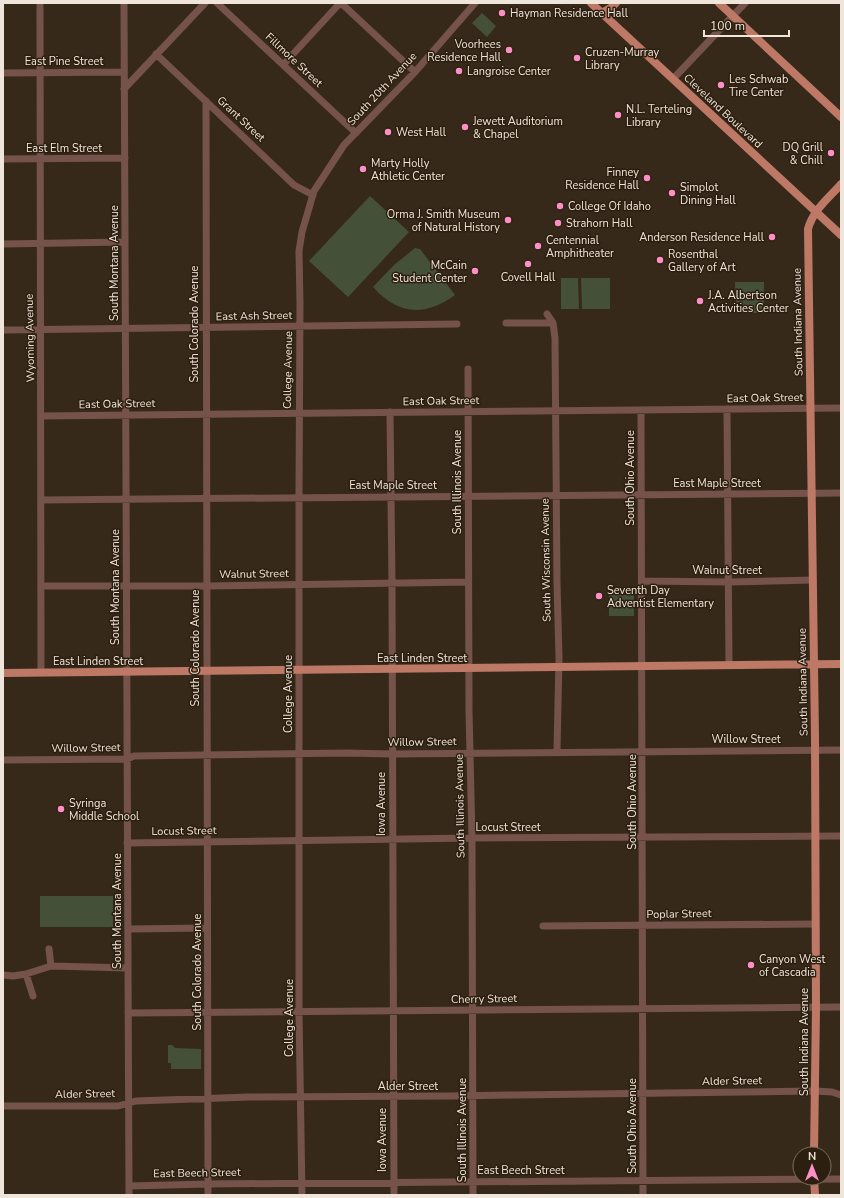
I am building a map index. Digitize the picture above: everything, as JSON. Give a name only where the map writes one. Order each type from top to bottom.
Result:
[{"type":"main road","name":"Cleveland Boulevard","points":[[591,3],[841,235]]},
{"type":"main road","points":[[602,13],[606,3]]},
{"type":"main road","points":[[602,13],[616,3]]},
{"type":"main road","points":[[719,3],[841,117]]},
{"type":"main road","name":"South Indiana Avenue","points":[[814,1146],[816,1008],[815,750],[808,229],[810,220],[816,211],[841,184]]},
{"type":"main road","name":"East Linden Street","points":[[3,673],[841,664]]},
{"type":"street","name":"Wyoming Avenue","points":[[40,3],[41,672]]},
{"type":"street","name":"South Montana Avenue","points":[[124,3],[129,1195]]},
{"type":"street","points":[[124,88],[205,3]]},
{"type":"street","name":"Fillmore Street","points":[[217,3],[356,133]]},
{"type":"street","points":[[283,65],[341,3],[415,72]]},
{"type":"street","points":[[673,79],[745,3]]},
{"type":"street","name":"South 20th Avenue","points":[[313,195],[322,178],[344,145],[415,72],[470,5]]},
{"type":"street","name":"Grant Street","points":[[156,54],[294,185],[313,195]]},
{"type":"street","name":"East Pine Street","points":[[3,72],[124,72]]},
{"type":"street","name":"South Colorado Avenue","points":[[206,101],[205,328],[208,1195]]},
{"type":"street","name":"East Elm Street","points":[[3,159],[125,158]]},
{"type":"street","name":"College Avenue","points":[[302,1195],[299,1012],[299,251],[302,232],[313,195]]},
{"type":"street","points":[[3,244],[125,242]]},
{"type":"street","points":[[506,323],[552,323],[547,314]]},
{"type":"street","name":"South Wisconsin Avenue","points":[[552,323],[554,330],[556,411],[556,582],[559,667],[557,752]]},
{"type":"street","name":"East Ash Street","points":[[3,330],[457,324]]},
{"type":"street","name":"South Illinois Avenue","points":[[468,369],[468,582],[474,1096],[473,1195]]},
{"type":"street","name":"East Oak Street","points":[[41,416],[841,408]]},
{"type":"street","points":[[728,409],[729,665]]},
{"type":"street","name":"South Ohio Avenue","points":[[641,410],[644,1195]]},
{"type":"street","name":"Iowa Avenue","points":[[390,412],[392,496],[394,1195]]},
{"type":"street","name":"East Maple Street","points":[[41,500],[841,493]]},
{"type":"street","name":"Walnut Street","points":[[642,581],[729,582],[813,580]]},
{"type":"street","name":"Walnut Street","points":[[41,586],[206,586],[468,582]]},
{"type":"street","name":"Willow Street","points":[[3,760],[127,759],[134,756],[346,753],[392,754],[470,752],[841,750]]},
{"type":"street","name":"Locust Street","points":[[127,843],[472,838],[841,836]]},
{"type":"street","name":"Poplar Street","points":[[543,926],[815,924]]},
{"type":"street","points":[[128,929],[207,928]]},
{"type":"street","points":[[49,949],[50,966]]},
{"type":"street","points":[[3,975],[13,976],[26,974],[50,966],[128,968]]},
{"type":"street","points":[[26,974],[34,996]]},
{"type":"street","name":"Cherry Street","points":[[128,1013],[841,1007]]},
{"type":"street","name":"Alder Street","points":[[3,1106],[118,1106],[136,1101],[300,1097],[815,1091],[841,1094]]},
{"type":"street","name":"East Beech Street","points":[[129,1186],[792,1178]]},
{"type":"green space","points":[[482,13],[496,26],[487,37],[472,23]]},
{"type":"green space","points":[[370,196],[409,232],[348,297],[309,261]]},
{"type":"green space","points":[[415,248],[420,249],[455,295],[433,307],[422,310],[402,308],[382,296],[373,287],[394,265]]},
{"type":"green space","points":[[561,278],[578,278],[579,309],[561,309]]},
{"type":"green space","points":[[581,278],[610,278],[610,309],[582,309]]},
{"type":"green space","points":[[735,282],[764,282],[764,313],[736,313]]},
{"type":"green space","points":[[609,595],[634,595],[634,616],[609,616]]},
{"type":"green space","points":[[40,896],[113,896],[113,927],[40,927]]},
{"type":"green space","points":[[168,1045],[172,1045],[175,1048],[201,1049],[201,1069],[171,1069],[171,1063],[168,1063]]},
{"type":"place","name":"Hayman Residence Hall","points":[[502,13]]},
{"type":"place","name":"Voorhees Residence Hall","points":[[509,50]]},
{"type":"place","name":"Cruzen-Murray Library","points":[[577,58]]},
{"type":"place","name":"Langroise Center","points":[[459,71]]},
{"type":"place","name":"Les Schwab Tire Center","points":[[721,85]]},
{"type":"place","name":"N.L. Terteling Library","points":[[618,115]]},
{"type":"place","name":"Jewett Auditorium & Chapel","points":[[465,127]]},
{"type":"place","name":"West Hall","points":[[388,132]]},
{"type":"place","name":"DQ Grill & Chill","points":[[831,153]]},
{"type":"place","name":"Marty Holly Athletic Center","points":[[363,169]]},
{"type":"place","name":"Finney Residence Hall","points":[[647,178]]},
{"type":"place","name":"Simplot Dining Hall","points":[[672,193]]},
{"type":"place","name":"College Of Idaho","points":[[560,206]]},
{"type":"place","name":"Orma J. Smith Museum of Natural History","points":[[508,220]]},
{"type":"place","name":"Strahorn Hall","points":[[558,223]]},
{"type":"place","name":"Anderson Residence Hall","points":[[772,237]]},
{"type":"place","name":"Centennial Amphitheater","points":[[538,246]]},
{"type":"place","name":"Rosenthal Gallery of Art","points":[[660,260]]},
{"type":"place","name":"Covell Hall","points":[[528,264]]},
{"type":"place","name":"McCain Student Center","points":[[475,271]]},
{"type":"place","name":"J.A. Albertson Activities Center","points":[[700,301]]},
{"type":"place","name":"Seventh Day Adventist Elementary","points":[[599,596]]},
{"type":"place","name":"Syringa Middle School","points":[[61,809]]},
{"type":"place","name":"Canyon West of Cascadia","points":[[751,965]]}]
